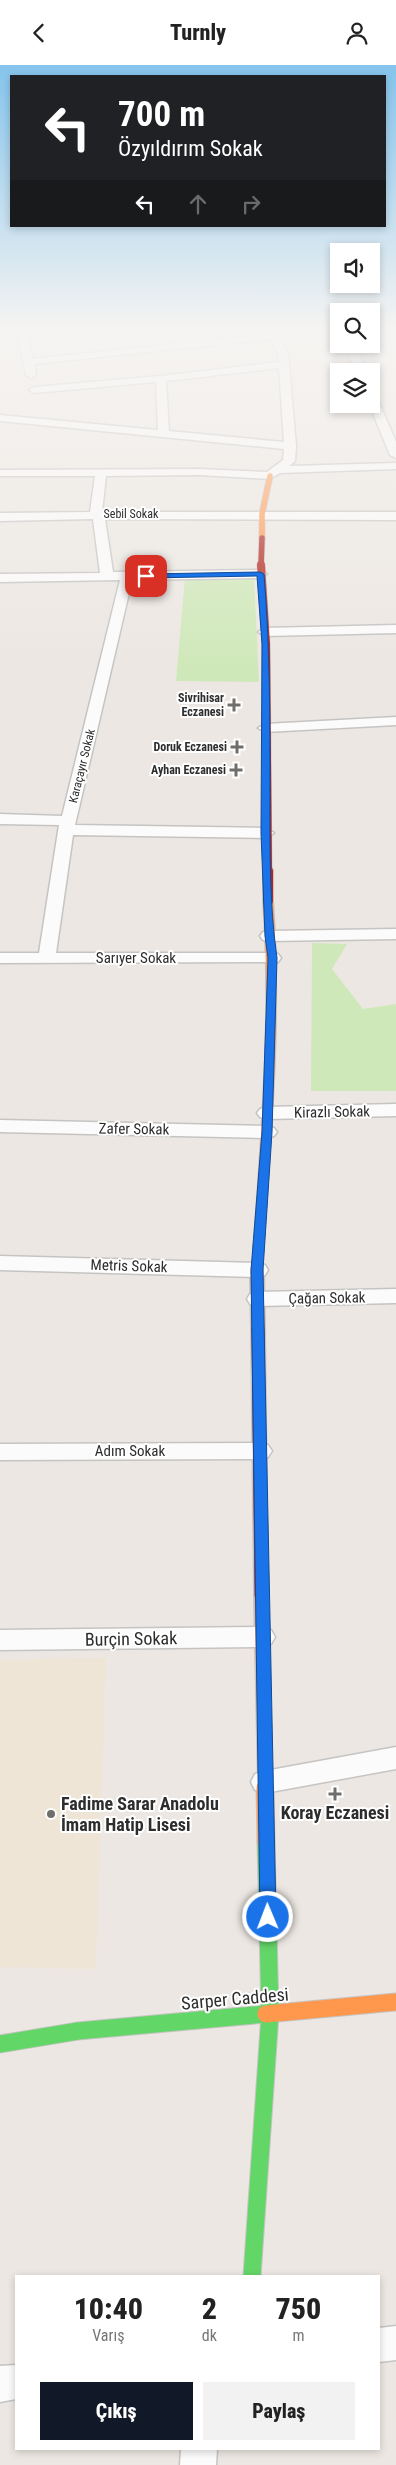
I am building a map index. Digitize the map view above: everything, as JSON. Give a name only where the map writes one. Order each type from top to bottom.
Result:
[{"type":"street","points":[[256,443],[290,446]]},
{"type":"street","points":[[252,2275],[270,2013],[257,1270],[267,1123],[272,958],[269,936],[266,833],[265,633],[260,574],[262,514],[275,473],[289,461],[290,443]]},
{"type":"street","points":[[391,443],[396,455]]},
{"type":"street","points":[[0,473],[275,473],[396,466]]},
{"type":"street","points":[[101,472],[96,515],[101,522],[107,576]]},
{"type":"street","name":"Sebil Sokak","points":[[0,517],[262,514],[394,516]]},
{"type":"street","points":[[394,516],[396,530]]},
{"type":"street","points":[[0,578],[260,574]]},
{"type":"street","name":"Karaçayır Sokak","points":[[47,959],[67,826],[127,576]]},
{"type":"street","points":[[265,633],[396,629]]},
{"type":"street","points":[[265,728],[396,721]]},
{"type":"street","points":[[0,819],[67,826],[266,833]]},
{"type":"street","points":[[269,936],[396,934]]},
{"type":"street","name":"Sarıyer Sokak","points":[[0,958],[272,958]]},
{"type":"street","name":"Kirazlı Sokak","points":[[267,1123],[396,1110]]},
{"type":"street","name":"Zafer Sokak","points":[[0,1126],[267,1123]]},
{"type":"street","name":"Metris Sokak","points":[[0,1263],[257,1270]]},
{"type":"street","name":"Çağan Sokak","points":[[258,1299],[396,1296]]},
{"type":"street","name":"Adım Sokak","points":[[0,1452],[260,1451]]},
{"type":"street","name":"Burçin Sokak","points":[[0,1641],[262,1637]]},
{"type":"street","points":[[265,1782],[396,1758]]},
{"type":"street","name":"Sarper Caddesi","points":[[0,2044],[78,2031],[396,2002]]},
{"type":"street","name":"Sarper Caddesi","points":[[29,2027],[78,2031]]},
{"type":"street","points":[[380,2345],[396,2343]]},
{"type":"street","points":[[0,2384],[15,2382]]},
{"type":"street","points":[[198,2465],[199,2450]]},
{"type":"shaded area","name":"Fadime Sarar Anadolu İmam Hatip Lisesi","points":[[106,1658],[96,1969],[0,1967],[0,1660]]},
{"type":"green space","points":[[254,577],[259,682],[176,681],[185,578]]},
{"type":"green space","points":[[312,943],[347,944],[332,969],[363,1009],[396,1004],[396,1091],[311,1091]]},
{"type":"traffic: fast","points":[[252,2275],[270,2014],[266,1842]]},
{"type":"traffic: fast","points":[[0,2044],[78,2031],[266,2014]]},
{"type":"traffic: slow","points":[[262,538],[262,514],[270,476]]},
{"type":"traffic: slow","points":[[258,1330],[257,1270],[267,1132],[272,958],[268,901]]},
{"type":"traffic: slow","points":[[261,1595],[266,1842]]},
{"type":"traffic: slow","points":[[266,2014],[396,2002]]},
{"type":"traffic: jam","points":[[262,538],[261,574],[266,644],[268,901]]},
{"type":"traffic: jam","points":[[258,1330],[261,1595]]},
{"type":"place","name":"Sivrihisar Eczanesi","points":[[234,705]]},
{"type":"place","name":"Doruk Eczanesi","points":[[237,747]]},
{"type":"place","name":"Ayhan Eczanesi","points":[[236,770]]},
{"type":"place","name":"Koray Eczanesi","points":[[335,1794]]},
{"type":"place","name":"Fadime Sarar Anadolu İmam Hatip Lisesi","points":[[51,1814]]},
{"type":"route","points":[[146,576],[260,574],[266,644],[266,833],[269,936],[272,958],[267,1132],[257,1270],[268,1917]]}]
